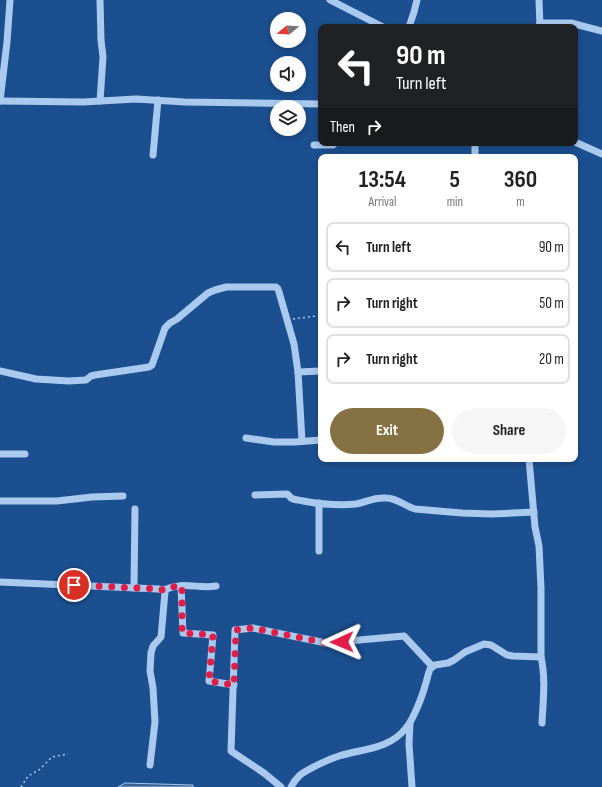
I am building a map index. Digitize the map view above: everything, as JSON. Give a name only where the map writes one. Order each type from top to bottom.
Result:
[{"type":"street","points":[[10,0],[8,42],[0,101],[83,102],[136,99],[184,102],[318,104]]},
{"type":"street","points":[[100,0],[102,57],[100,101]]},
{"type":"street","points":[[330,0],[377,24]]},
{"type":"street","points":[[410,24],[417,0]]},
{"type":"street","points":[[539,0],[540,24]]},
{"type":"street","points":[[556,24],[575,24]]},
{"type":"street","points":[[578,25],[602,31]]},
{"type":"street","points":[[153,155],[158,100]]},
{"type":"street","points":[[578,143],[602,154]]},
{"type":"street","points":[[0,371],[36,379],[83,381],[95,375],[149,367],[152,365],[167,325],[177,319],[208,293],[226,287],[276,287],[278,288],[294,344],[298,372],[302,441]]},
{"type":"street","points":[[298,372],[318,371]]},
{"type":"street","points":[[246,438],[274,442],[318,440]]},
{"type":"street","points":[[0,454],[26,454]]},
{"type":"street","points":[[529,462],[536,532],[540,546],[541,657],[544,674],[542,723]]},
{"type":"street","points":[[255,495],[287,494],[293,499],[319,503],[351,504],[357,504],[369,499],[388,498],[394,499],[410,508],[462,514],[534,512]]},
{"type":"street","points":[[0,501],[57,501],[92,497],[123,496]]},
{"type":"street","points":[[319,503],[319,551]]},
{"type":"street","points":[[134,588],[135,509]]},
{"type":"street","points":[[0,582],[164,590],[170,587],[189,585],[216,586]]},
{"type":"street","points":[[182,586],[182,633],[213,635],[209,681],[234,685]]},
{"type":"street","points":[[150,765],[155,730],[155,718],[150,663],[152,648],[161,637],[164,590]]},
{"type":"street","points":[[281,787],[264,773],[231,752],[236,630],[253,628],[326,643],[404,636],[432,666]]},
{"type":"street","points":[[432,666],[448,663],[465,652],[484,644],[491,644],[507,655],[541,657]]},
{"type":"street","points":[[291,787],[300,775],[330,759],[382,745],[394,740],[410,723],[432,666]]},
{"type":"street","points":[[410,723],[409,744],[412,787]]},
{"type":"path","points":[[288,320],[316,316]]},
{"type":"path","points":[[21,787],[28,776],[39,770],[52,757],[68,754]]},
{"type":"water","points":[[125,783],[193,785],[193,787],[118,787]]},
{"type":"route","points":[[74,585],[164,590],[170,587],[182,586],[182,633],[213,635],[209,681],[234,685],[236,630],[253,628],[326,643],[342,642]]}]
